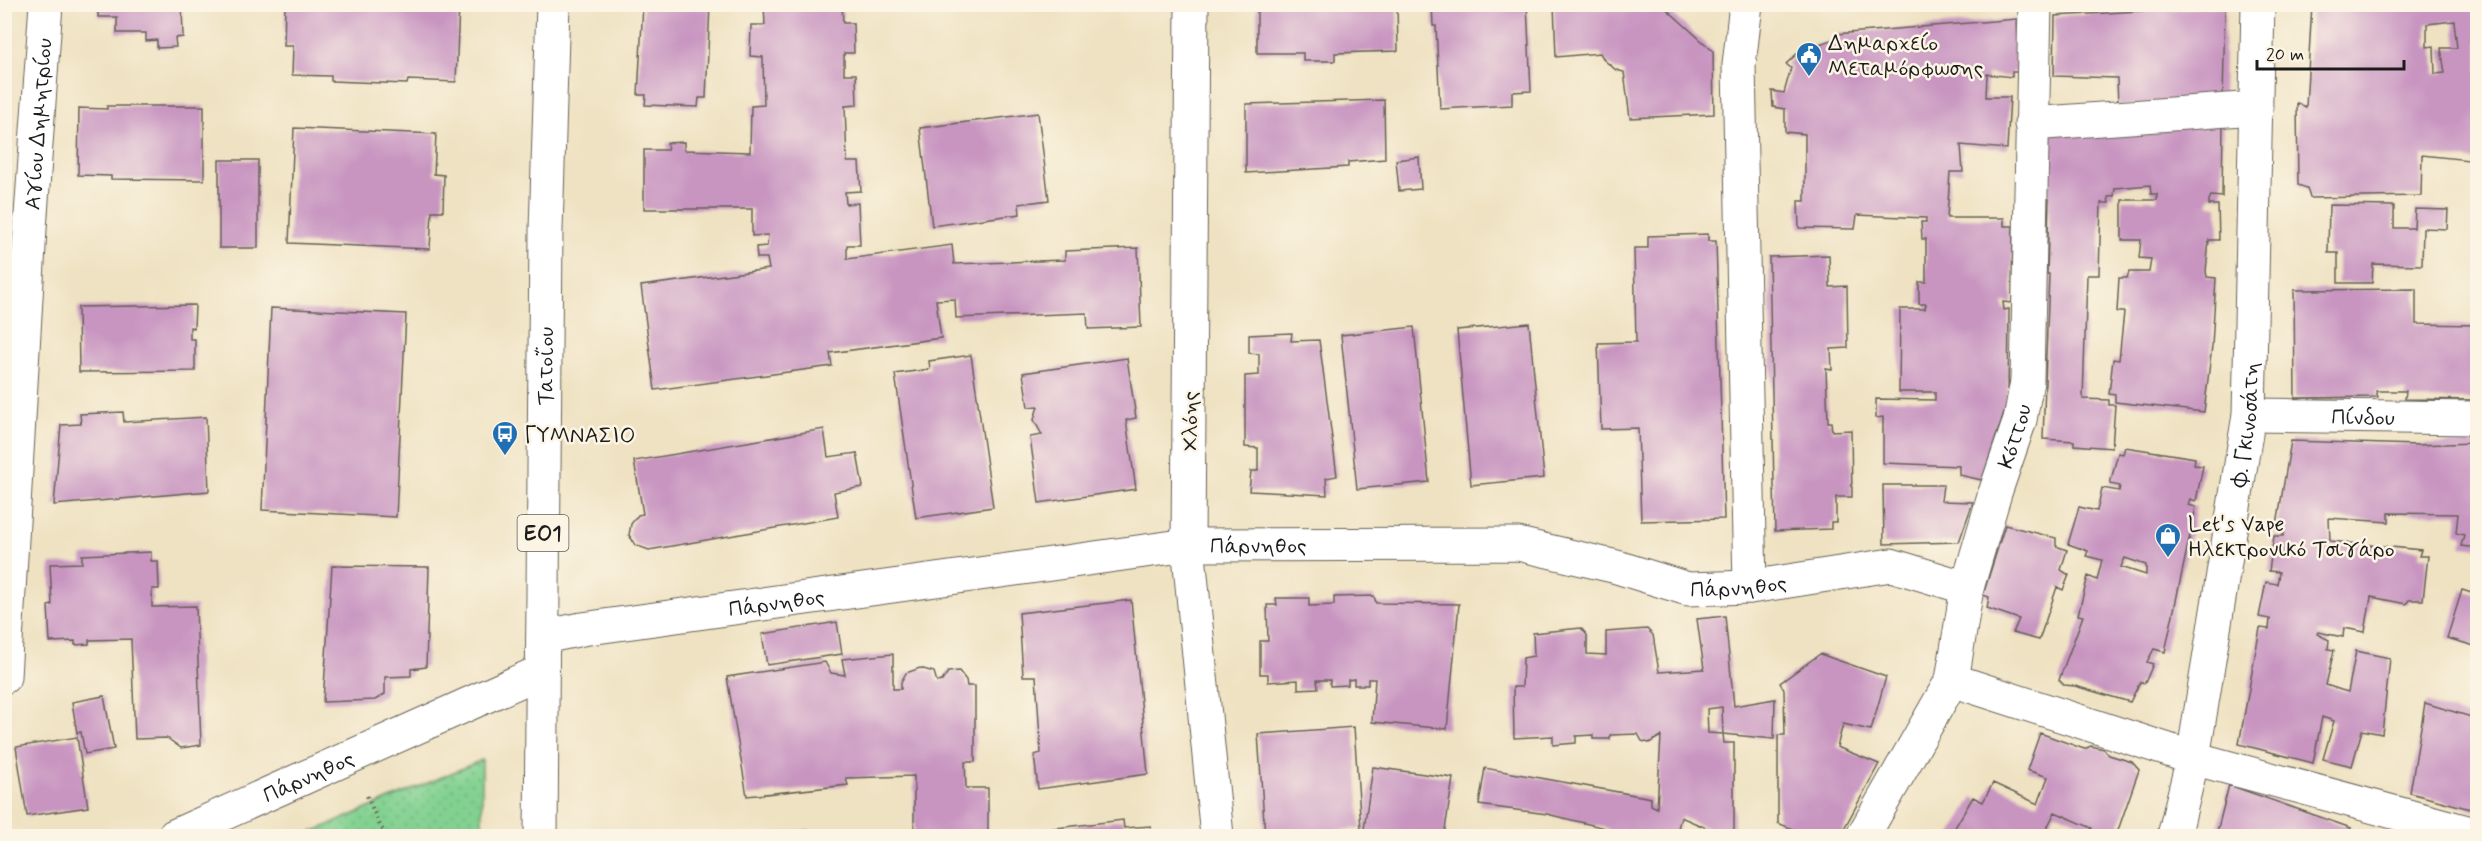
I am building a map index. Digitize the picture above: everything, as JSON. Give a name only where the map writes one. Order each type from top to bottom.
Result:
[{"type":"street","name":"Αγίου Δημητρίου","points":[[4,677],[17,229],[46,4]]},
{"type":"street","name":"Τατοΐου","points":[[541,837],[546,230],[553,4]]},
{"type":"street","name":"Χλόης","points":[[1192,4],[1188,545],[1217,837]]},
{"type":"street","points":[[1746,4],[1739,65],[1750,587]]},
{"type":"street","name":"Κόττου","points":[[1863,837],[1952,680],[1967,588],[1995,493],[2020,420],[2027,381],[2035,4]]},
{"type":"street","name":"Φ. Γκινοσάτη","points":[[2174,837],[2193,758],[2249,415],[2258,4]]},
{"type":"street","points":[[2031,124],[2256,108]]},
{"type":"street","name":"Πίνδου","points":[[2249,415],[2478,418]]},
{"type":"street","name":"Πάρνηθος","points":[[543,637],[582,629],[1188,545],[1518,544],[1617,567],[1688,589],[1750,587],[1891,565],[1967,588]]},
{"type":"street","name":"Πάρνηθος","points":[[174,837],[542,671]]},
{"type":"street","points":[[1952,680],[2193,758],[2478,834]]},
{"type":"green space","points":[[482,760],[482,836],[303,836]]},
{"type":"building","points":[[98,4],[182,4],[183,37],[175,38],[176,47],[157,48],[157,40],[146,41],[146,33],[117,33],[117,17],[98,17]]},
{"type":"building","points":[[285,4],[459,4],[456,82],[408,80],[407,84],[331,81],[331,76],[292,75],[293,46],[284,46]]},
{"type":"building","points":[[643,4],[710,4],[706,98],[699,98],[698,107],[645,105],[646,95],[638,95]]},
{"type":"building","points":[[764,4],[842,4],[843,23],[853,23],[854,53],[844,53],[844,74],[856,74],[857,105],[845,106],[847,162],[859,162],[861,191],[845,192],[846,204],[858,203],[860,245],[847,245],[847,259],[952,245],[954,264],[1065,260],[1065,251],[1138,248],[1141,327],[1088,329],[1087,313],[956,318],[955,299],[936,300],[941,338],[830,353],[832,366],[655,390],[641,286],[769,269],[767,258],[757,258],[756,247],[767,246],[768,235],[752,236],[752,209],[644,209],[644,150],[668,150],[667,143],[684,142],[684,150],[750,152],[751,106],[764,105],[763,57],[750,56],[751,25],[765,25]]},
{"type":"building","points":[[1257,4],[1397,4],[1398,51],[1335,53],[1335,61],[1303,61],[1303,53],[1257,53]]},
{"type":"building","points":[[1432,4],[1527,4],[1531,91],[1512,92],[1512,105],[1440,109],[1436,26],[1433,26]]},
{"type":"building","points":[[1554,4],[1661,4],[1713,51],[1714,114],[1630,118],[1624,72],[1616,70],[1604,60],[1600,53],[1556,57]]},
{"type":"building","points":[[2312,4],[2478,4],[2478,161],[2422,155],[2421,196],[2310,198],[2307,188],[2298,185],[2297,103],[2306,107]],"holes":[[[2454,21],[2457,48],[2441,48],[2445,73],[2435,74],[2434,46],[2427,47],[2427,24]]]},
{"type":"building","points":[[2225,6],[2223,101],[2118,106],[2117,78],[2054,76],[2055,16]]},
{"type":"building","points":[[2017,19],[2019,72],[2012,72],[2012,77],[1987,74],[1986,97],[2010,97],[2007,149],[1961,145],[1963,172],[1950,172],[1947,218],[2004,218],[2004,226],[2013,226],[2012,303],[2003,302],[2004,310],[2009,309],[2008,400],[1982,480],[1959,475],[1959,466],[1883,463],[1883,417],[1876,418],[1876,399],[1935,400],[1935,392],[1899,392],[1900,309],[1925,309],[1926,304],[1919,304],[1919,282],[1926,282],[1926,239],[1922,239],[1921,222],[1926,222],[1926,218],[1857,215],[1855,229],[1799,228],[1798,201],[1805,201],[1805,134],[1785,132],[1785,109],[1773,107],[1772,91],[1784,93],[1791,68],[1786,64],[1801,50],[1835,39],[1836,34]]},
{"type":"building","points":[[1384,100],[1385,159],[1348,162],[1348,167],[1246,173],[1246,104]]},
{"type":"building","points":[[107,106],[204,106],[204,180],[111,179],[111,176],[78,175],[79,108],[107,109]]},
{"type":"building","points":[[1038,113],[1049,200],[1019,204],[1020,214],[932,226],[920,128]]},
{"type":"building","points":[[2223,121],[2222,197],[2211,196],[2209,200],[2209,205],[2218,205],[2219,240],[2209,240],[2206,271],[2207,277],[2216,278],[2212,346],[2204,412],[2115,402],[2115,395],[2109,394],[2113,359],[2119,360],[2124,312],[2117,312],[2119,278],[2127,278],[2129,272],[2149,272],[2151,259],[2139,258],[2141,240],[2122,240],[2122,200],[2157,200],[2157,194],[2151,194],[2150,185],[2115,188],[2114,196],[2108,197],[2109,203],[2101,203],[2099,275],[2087,275],[2083,399],[2109,400],[2109,405],[2115,405],[2112,448],[2074,445],[2074,441],[2043,439],[2049,274],[2047,274],[2049,199],[2043,198],[2044,133]]},
{"type":"building","points":[[294,128],[436,134],[434,174],[444,175],[443,211],[432,211],[430,249],[289,243]]},
{"type":"building","points":[[1419,157],[1421,189],[1399,191],[1396,160]]},
{"type":"building","points":[[219,160],[258,160],[258,248],[219,248]]},
{"type":"building","points":[[2329,205],[2394,206],[2394,228],[2414,228],[2415,209],[2448,210],[2447,229],[2423,228],[2422,265],[2373,264],[2372,283],[2338,283],[2338,253],[2328,253]]},
{"type":"building","points":[[1708,234],[1708,241],[1716,241],[1724,519],[1641,521],[1638,428],[1601,429],[1598,343],[1636,342],[1634,248],[1648,248],[1648,236]]},
{"type":"building","points":[[1829,255],[1830,287],[1847,286],[1848,348],[1831,349],[1832,370],[1826,369],[1828,422],[1831,422],[1832,431],[1851,430],[1852,497],[1836,497],[1836,522],[1831,522],[1831,529],[1775,531],[1769,257]]},
{"type":"building","points":[[2416,289],[2416,324],[2478,325],[2478,400],[2405,399],[2406,391],[2376,391],[2378,397],[2295,398],[2294,290]]},
{"type":"building","points":[[195,305],[194,328],[190,327],[190,339],[195,339],[195,371],[79,372],[78,307]]},
{"type":"building","points":[[271,308],[406,314],[396,517],[262,510]]},
{"type":"building","points":[[1529,323],[1544,478],[1471,485],[1457,330]]},
{"type":"building","points":[[1414,327],[1429,482],[1357,489],[1341,335]]},
{"type":"building","points":[[1292,333],[1291,341],[1319,340],[1337,476],[1326,478],[1327,495],[1249,491],[1251,471],[1258,471],[1258,448],[1245,447],[1245,376],[1259,375],[1259,354],[1249,353],[1249,335]]},
{"type":"building","points":[[971,355],[993,507],[916,518],[895,374],[930,369],[929,361]]},
{"type":"building","points":[[1127,358],[1136,418],[1126,420],[1136,489],[1039,503],[1030,437],[1042,435],[1034,420],[1038,406],[1028,407],[1023,373]]},
{"type":"building","points":[[123,412],[124,422],[206,417],[209,491],[54,505],[61,425],[81,424],[80,414]]},
{"type":"building","points":[[824,429],[828,457],[857,453],[863,487],[834,492],[838,517],[649,550],[635,545],[629,535],[631,524],[638,515],[643,514],[634,461]]},
{"type":"building","points":[[2473,436],[2478,436],[2478,548],[2461,546],[2464,535],[2456,533],[2458,514],[2389,513],[2389,522],[2329,518],[2330,541],[2421,550],[2419,556],[2428,556],[2423,600],[2409,600],[2406,604],[2371,597],[2365,632],[2344,628],[2343,637],[2318,632],[2317,634],[2329,640],[2328,649],[2334,650],[2326,685],[2341,690],[2348,692],[2356,651],[2390,658],[2382,734],[2362,730],[2352,766],[2323,759],[2334,721],[2322,717],[2313,763],[2239,744],[2260,628],[2269,629],[2270,619],[2259,617],[2266,582],[2277,584],[2278,579],[2279,572],[2269,571],[2274,536],[2283,536],[2285,530],[2276,530],[2291,441],[2418,445],[2473,443]]},
{"type":"building","points":[[2125,447],[2195,458],[2194,465],[2203,466],[2196,501],[2190,499],[2188,505],[2196,507],[2165,652],[2154,649],[2147,662],[2153,664],[2145,683],[2140,682],[2130,702],[2064,685],[2059,680],[2083,616],[2078,615],[2088,576],[2097,580],[2102,560],[2086,556],[2088,551],[2068,544],[2079,507],[2097,511],[2102,488],[2119,491],[2120,486],[2110,484],[2118,453],[2123,454]],"holes":[[[2125,558],[2146,565],[2146,575],[2121,567]]]},
{"type":"building","points":[[1883,485],[1943,485],[1941,501],[1973,502],[1959,542],[1884,544]]},
{"type":"building","points":[[2005,525],[2056,538],[2056,546],[2067,550],[2061,570],[2069,575],[2063,590],[2057,587],[2039,640],[2013,633],[2019,619],[1987,608],[1989,597],[1983,595]]},
{"type":"building","points":[[151,552],[151,561],[158,561],[159,589],[152,589],[152,607],[196,606],[201,745],[181,748],[167,738],[135,739],[131,639],[89,640],[89,644],[75,645],[75,641],[50,642],[48,606],[52,605],[50,564],[82,563],[82,555]]},
{"type":"building","points":[[332,566],[429,567],[426,667],[411,669],[411,676],[385,677],[385,694],[375,700],[323,702]]},
{"type":"building","points":[[2462,590],[2478,595],[2478,647],[2447,638]]},
{"type":"building","points":[[1374,596],[1376,603],[1459,604],[1447,729],[1372,722],[1375,679],[1368,679],[1368,685],[1354,685],[1354,679],[1348,680],[1348,685],[1330,686],[1330,680],[1317,680],[1318,688],[1298,689],[1298,680],[1268,682],[1268,674],[1260,674],[1260,641],[1268,641],[1267,605],[1277,605],[1276,598],[1309,598],[1309,606],[1334,605],[1334,597]]},
{"type":"building","points":[[1131,600],[1148,774],[1038,789],[1034,755],[1041,753],[1036,676],[1023,676],[1019,613]]},
{"type":"building","points":[[1725,616],[1734,706],[1775,699],[1774,739],[1723,734],[1724,743],[1734,743],[1734,832],[1725,831],[1725,836],[1681,817],[1676,836],[1607,836],[1609,829],[1547,814],[1479,805],[1485,768],[1651,798],[1651,805],[1657,808],[1661,736],[1649,743],[1642,741],[1638,734],[1610,735],[1610,739],[1593,739],[1593,735],[1576,736],[1576,743],[1553,745],[1553,736],[1514,738],[1513,687],[1522,687],[1523,658],[1534,656],[1533,633],[1581,628],[1587,635],[1587,654],[1606,655],[1606,632],[1647,629],[1653,635],[1659,672],[1704,669],[1697,619]],"holes":[[[1722,707],[1723,734],[1708,733],[1707,709]]]},
{"type":"building","points":[[837,622],[842,654],[767,665],[762,634]]},
{"type":"building","points":[[893,654],[893,689],[901,689],[901,682],[906,673],[920,668],[934,672],[937,682],[942,681],[948,672],[959,671],[966,680],[967,686],[975,686],[975,762],[965,762],[966,788],[988,788],[988,836],[914,836],[914,776],[846,778],[848,785],[747,796],[727,677],[825,662],[831,673],[845,675],[842,659]]},
{"type":"building","points":[[1820,654],[1886,677],[1871,730],[1843,724],[1837,747],[1879,764],[1840,836],[1809,836],[1778,823],[1778,735],[1785,735],[1784,690],[1780,683]]},
{"type":"building","points":[[104,696],[114,749],[85,754],[81,732],[77,733],[72,702]]},
{"type":"building","points":[[2425,703],[2478,719],[2478,811],[2410,793]]},
{"type":"building","points":[[1354,727],[1361,829],[1342,830],[1343,836],[1265,836],[1258,734]]},
{"type":"building","points":[[2040,733],[2084,749],[2091,746],[2104,749],[2109,755],[2132,762],[2139,770],[2116,836],[2087,836],[2092,828],[2055,812],[2043,836],[1950,836],[1973,797],[1983,802],[1993,783],[2038,804],[2048,777],[2027,770]]},
{"type":"building","points":[[77,737],[88,807],[27,816],[16,747]]},
{"type":"building","points":[[1373,767],[1453,778],[1444,836],[1363,836]]},
{"type":"building","points":[[2229,785],[2351,828],[2348,834],[2354,836],[2216,836]]},
{"type":"building","points":[[1123,820],[1124,828],[1151,826],[1152,836],[1024,836],[1023,832]]},
{"type":"building","points":[[808,830],[809,836],[769,835]]},
{"type":"place","name":"Δημαρχείο Μεταμόρφωσης","points":[[1809,78]]},
{"type":"place","name":"ΓΥΜΝΑΣΙΟ","points":[[505,457]]},
{"type":"place","name":"Let's Vape Ηλεκτρονικό Τσιγάρο","points":[[2168,559]]}]
